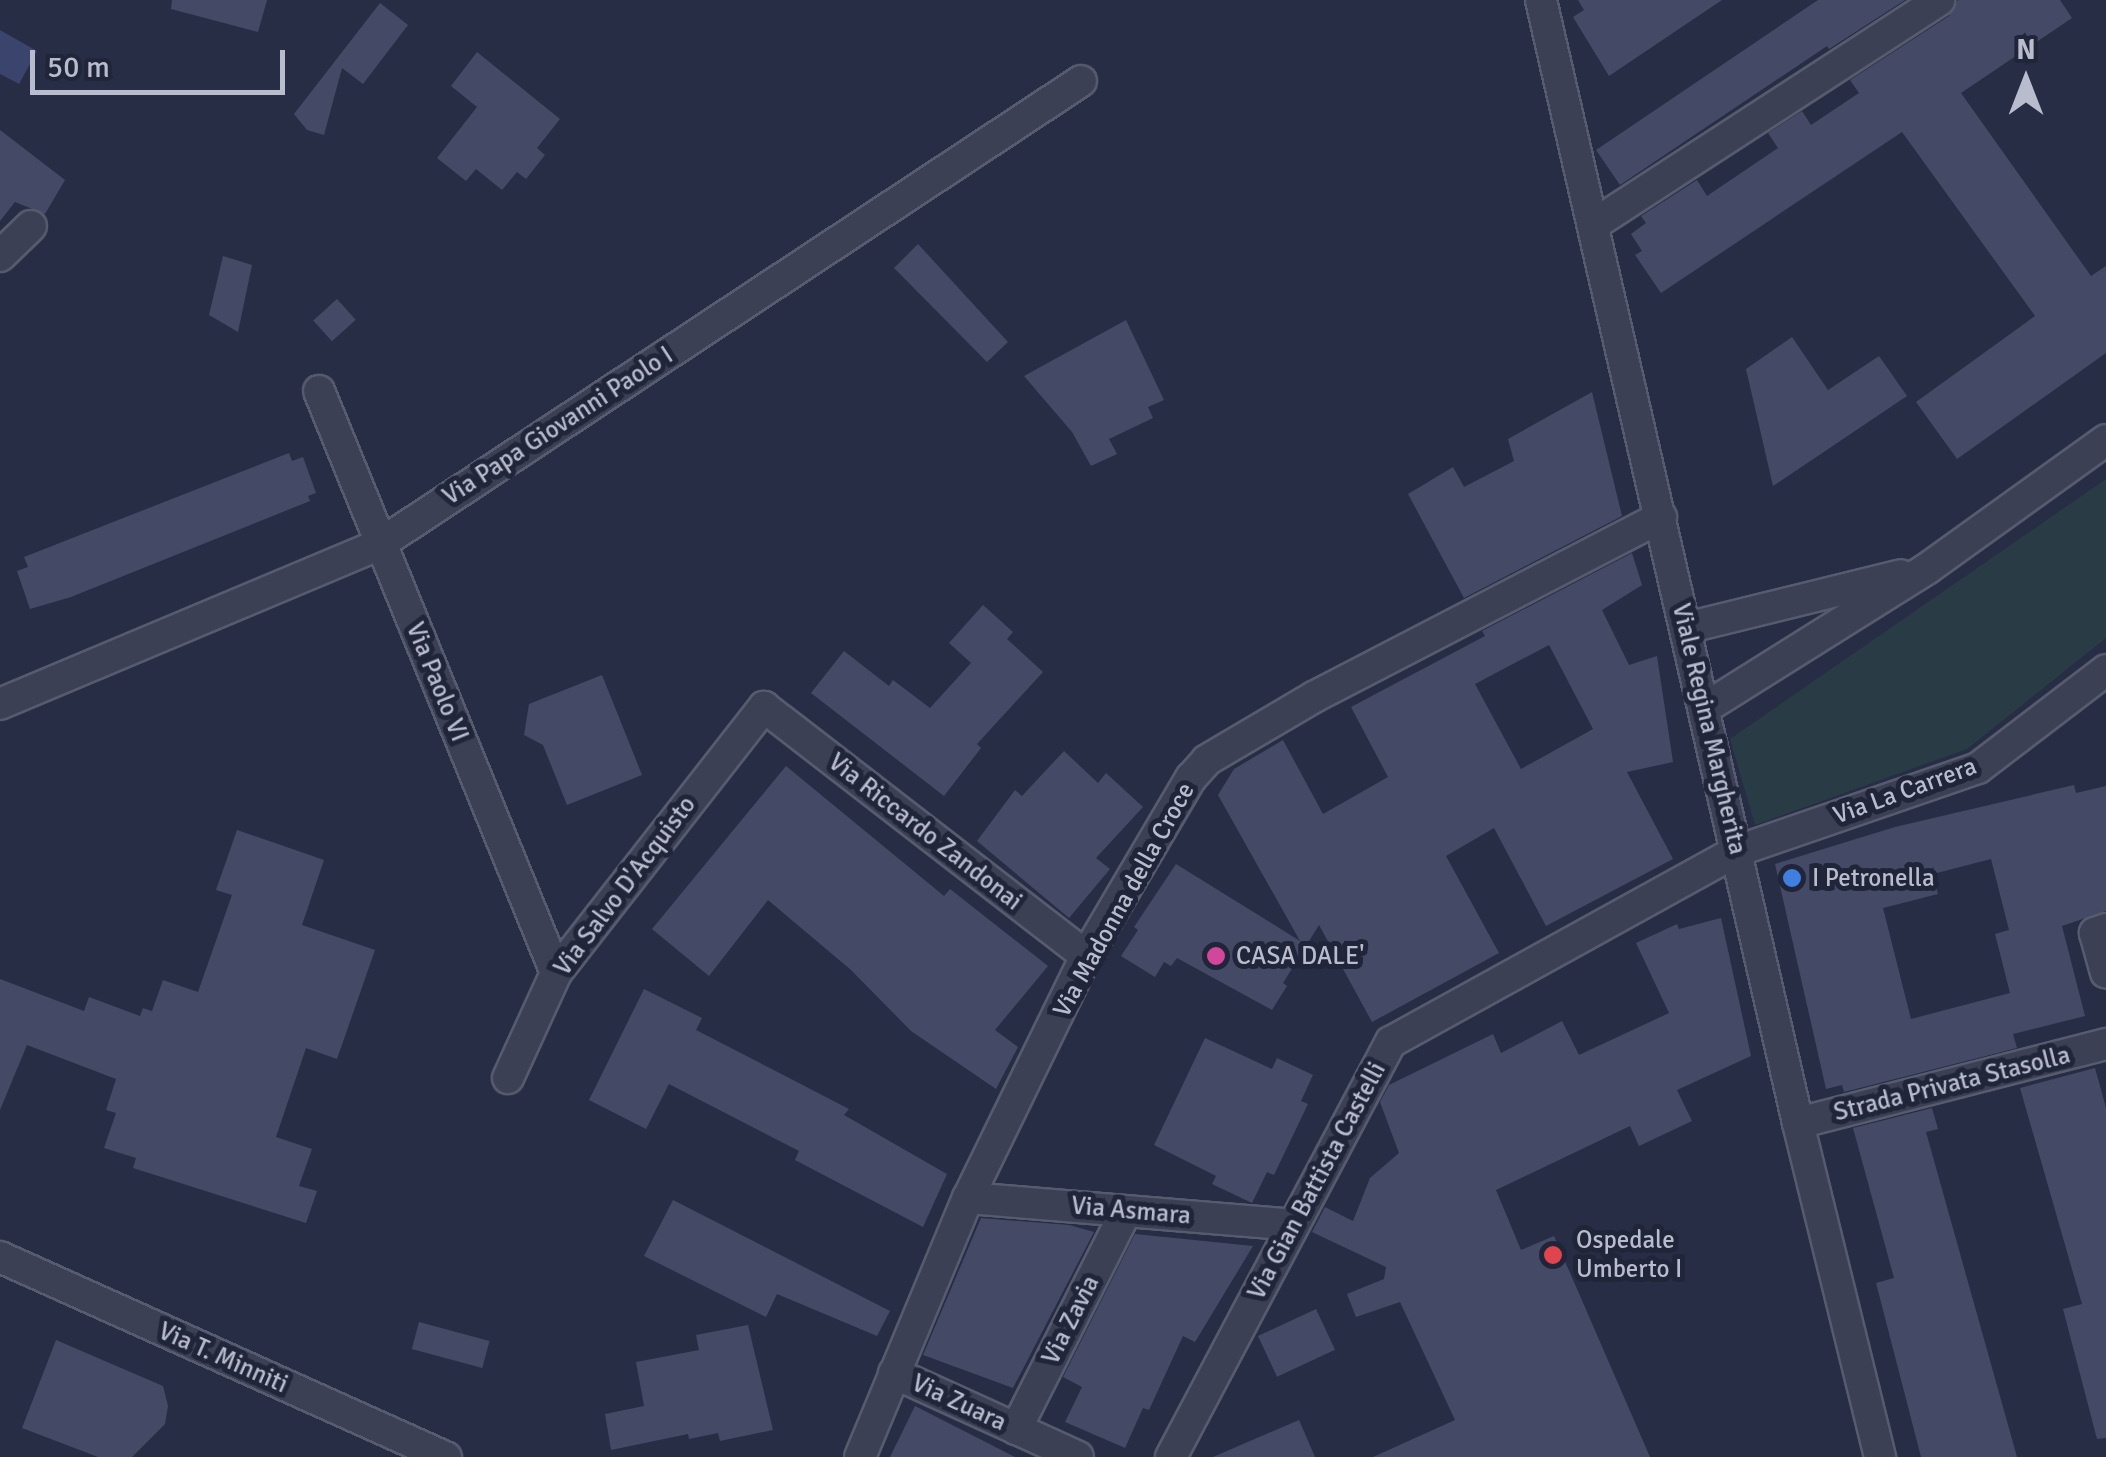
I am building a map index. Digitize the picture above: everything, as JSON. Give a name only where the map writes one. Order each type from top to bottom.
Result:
[{"type":"street","name":"Viale Regina Margherita","points":[[1540,0],[1798,1123],[1880,1457]]},
{"type":"street","points":[[1593,225],[1939,0]]},
{"type":"street","name":"Via Papa Giovanni Paolo I","points":[[0,704],[380,544],[1081,82]]},
{"type":"street","points":[[0,256],[30,226]]},
{"type":"street","name":"Via Paolo VI","points":[[319,391],[556,973]]},
{"type":"street","points":[[1704,708],[1928,568],[2106,440]]},
{"type":"street","name":"Via Madonna della Croce","points":[[860,1457],[968,1198],[1086,956],[1191,778],[1207,760],[1314,697],[1660,517]]},
{"type":"street","points":[[1686,628],[1928,568]]},
{"type":"street","name":"Via La Carrera","points":[[1737,851],[1978,768],[2101,682]]},
{"type":"street","name":"Via Riccardo Zandonai","points":[[764,707],[1086,956]]},
{"type":"street","name":"Via Salvo D'Acquisto","points":[[508,1078],[556,973],[764,707]]},
{"type":"street","name":"Via Gian Battista Castelli","points":[[1170,1457],[1391,1042],[1737,851]]},
{"type":"street","points":[[2106,929],[2096,933],[2106,973]]},
{"type":"street","name":"Strada Privata Stasolla","points":[[1798,1123],[2106,1044]]},
{"type":"street","name":"Via Asmara","points":[[968,1198],[1293,1225]]},
{"type":"street","name":"Via Zavia","points":[[1016,1429],[1126,1211]]},
{"type":"street","name":"Via T. Minniti","points":[[0,1257],[396,1447],[446,1457]]},
{"type":"street","name":"Via Zuara","points":[[894,1373],[1078,1457]]},
{"type":"shaded area","points":[[2106,479],[2106,638],[1967,749],[1755,825],[1730,739]]},
{"type":"water","points":[[0,30],[37,51],[19,84],[0,74]]},
{"type":"building","points":[[172,0],[267,0],[258,32],[171,9]]},
{"type":"building","points":[[1578,0],[1722,0],[1609,76],[1573,17],[1584,10]]},
{"type":"building","points":[[1818,0],[1905,0],[1829,49],[1827,46],[1620,185],[1596,150]]},
{"type":"building","points":[[1958,0],[2060,0],[2072,18],[1961,93],[2091,276],[2106,266],[2106,353],[1957,459],[1916,402],[2035,316],[1902,132],[1661,293],[1635,255],[1642,251],[1631,234],[1646,223],[1641,216],[1697,180],[1707,196],[1778,148],[1768,133],[1802,111],[1811,125],[1859,93],[1850,80],[1949,16]]},
{"type":"building","points":[[380,3],[408,25],[363,84],[342,68],[324,135],[307,130],[294,114]]},
{"type":"building","points":[[477,52],[560,119],[537,148],[545,155],[526,179],[517,172],[502,190],[476,169],[466,181],[437,158],[477,107],[451,86]]},
{"type":"building","points":[[0,130],[65,180],[45,214],[15,202],[0,221]]},
{"type":"building","points":[[918,244],[1008,342],[987,362],[894,268]]},
{"type":"building","points":[[223,256],[252,265],[238,332],[209,315]]},
{"type":"building","points":[[337,299],[356,320],[332,341],[313,320]]},
{"type":"building","points":[[1126,320],[1164,400],[1148,407],[1153,418],[1109,439],[1117,454],[1091,466],[1072,432],[1024,376]]},
{"type":"building","points":[[1792,337],[1828,390],[1879,356],[1907,396],[1773,486],[1746,369]]},
{"type":"building","points":[[1592,392],[1622,516],[1464,598],[1408,494],[1453,467],[1464,487],[1514,461],[1508,439]]},
{"type":"building","points":[[289,453],[292,461],[303,457],[316,493],[308,496],[310,501],[71,597],[30,609],[17,571],[28,567],[24,557]]},
{"type":"building","points":[[1632,553],[1642,585],[1602,610],[1629,665],[1657,656],[1673,762],[1627,772],[1673,859],[1546,926],[1494,828],[1446,856],[1499,953],[1372,1022],[1319,925],[1283,983],[1287,986],[1272,1010],[1177,958],[1171,966],[1164,962],[1155,977],[1121,956],[1138,930],[1134,927],[1176,864],[1300,941],[1218,795],[1234,769],[1283,740],[1323,814],[1388,777],[1351,707],[1485,636],[1482,631]],"holes":[[[1549,645],[1593,729],[1521,769],[1475,684]]]},
{"type":"building","points":[[983,605],[1013,632],[1007,639],[1043,672],[977,744],[981,748],[944,796],[811,693],[844,651],[889,686],[893,680],[930,708],[971,663],[949,643]]},
{"type":"building","points":[[602,675],[642,775],[567,805],[543,745],[524,735],[529,704]]},
{"type":"building","points":[[1064,751],[1098,783],[1106,773],[1143,807],[1096,858],[1110,869],[1069,918],[977,841],[1015,790],[1022,796]]},
{"type":"building","points":[[786,766],[944,896],[950,889],[1048,966],[995,1030],[1018,1047],[996,1089],[911,1031],[851,970],[768,900],[709,976],[652,929]]},
{"type":"building","points":[[2074,785],[2076,793],[2106,786],[2106,911],[2062,926],[2085,1016],[2013,1034],[2017,1048],[1844,1092],[1842,1085],[1826,1089],[1775,864],[1895,827]],"holes":[[[1991,859],[2009,930],[1995,934],[2010,993],[1911,1019],[1883,908],[1938,894],[1933,874]]]},
{"type":"building","points":[[237,830],[324,860],[302,925],[375,950],[337,1059],[306,1048],[276,1137],[312,1149],[299,1186],[317,1191],[306,1223],[133,1168],[136,1158],[104,1148],[116,1113],[106,1110],[116,1079],[27,1045],[0,1110],[0,979],[84,1011],[89,997],[140,1016],[143,1008],[152,1011],[163,980],[198,992],[232,895],[216,890]]},
{"type":"building","points":[[1721,918],[1751,1056],[1677,1090],[1692,1121],[1639,1146],[1630,1126],[1496,1190],[1521,1250],[1554,1236],[1650,1457],[1373,1457],[1455,1420],[1400,1302],[1356,1317],[1347,1294],[1384,1279],[1386,1267],[1312,1232],[1325,1207],[1353,1221],[1370,1178],[1399,1153],[1380,1102],[1389,1085],[1493,1034],[1501,1053],[1562,1021],[1579,1055],[1669,1013],[1636,943],[1677,924],[1679,929]]},
{"type":"building","points":[[644,989],[702,1018],[696,1030],[849,1109],[844,1115],[947,1174],[923,1227],[795,1160],[799,1151],[669,1084],[646,1129],[589,1100]]},
{"type":"building","points":[[1205,1038],[1272,1069],[1277,1058],[1313,1075],[1301,1101],[1308,1104],[1274,1175],[1267,1172],[1252,1203],[1212,1184],[1216,1176],[1154,1145]]},
{"type":"building","points":[[2095,1068],[2106,1108],[2106,1438],[2097,1439],[2063,1309],[2082,1304],[2020,1088]]},
{"type":"building","points":[[1932,1108],[1938,1129],[1926,1132],[2017,1457],[1921,1457],[1876,1283],[1894,1278],[1853,1128]]},
{"type":"building","points":[[673,1200],[890,1311],[877,1336],[777,1294],[766,1317],[644,1256]]},
{"type":"building","points":[[981,1218],[1069,1225],[1094,1232],[1013,1388],[923,1355]]},
{"type":"building","points":[[1135,1234],[1253,1246],[1195,1342],[1183,1336],[1149,1410],[1143,1408],[1125,1448],[1065,1422],[1082,1387],[1063,1377]]},
{"type":"building","points":[[1316,1309],[1335,1350],[1277,1377],[1258,1336]]},
{"type":"building","points":[[419,1322],[490,1341],[482,1368],[412,1349]]},
{"type":"building","points":[[748,1325],[773,1430],[720,1441],[718,1433],[689,1439],[688,1434],[611,1450],[605,1414],[644,1406],[636,1362],[699,1350],[696,1335]]},
{"type":"building","points":[[56,1340],[163,1386],[168,1406],[165,1424],[132,1457],[98,1457],[22,1428]]},
{"type":"building","points":[[915,1406],[1015,1457],[890,1457]]},
{"type":"building","points":[[1299,1420],[1315,1457],[1213,1457]]},
{"type":"place","name":"I Petronella","points":[[1792,878]]},
{"type":"place","name":"CASA DALE'","points":[[1216,956]]},
{"type":"place","name":"Ospedale Umberto I","points":[[1553,1255]]}]
